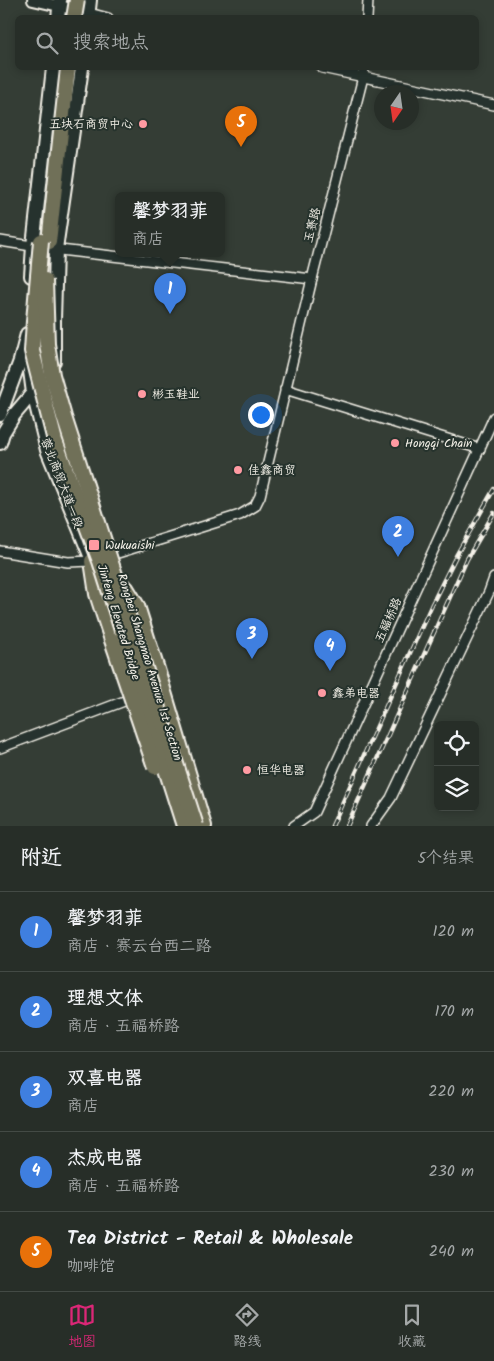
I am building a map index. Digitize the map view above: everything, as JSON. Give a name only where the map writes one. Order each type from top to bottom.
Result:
[{"type":"highway","points":[[74,15],[77,0]]},
{"type":"highway","name":"Rongbei Shangmao Avenue 1st Section","points":[[45,245],[60,70]]},
{"type":"highway","name":"Rongbei Shangmao Avenue 1st Section","points":[[45,245],[68,70]]},
{"type":"highway","name":"Jinfeng Elevated Bridge","points":[[45,245],[34,321],[32,351],[56,441],[100,561],[182,826]]},
{"type":"highway","name":"Jinfeng Elevated Bridge","points":[[45,245],[47,344],[52,375],[64,418],[197,826]]},
{"type":"highway","points":[[92,560],[97,594],[175,826]]},
{"type":"highway","points":[[126,588],[137,606],[204,826]]},
{"type":"main road","name":"蓉北商贸大道一段","points":[[53,70],[45,245],[27,334],[33,393],[47,450],[92,560],[182,826]]},
{"type":"main road","name":"Rongbei Shangmao Avenue 1st Section","points":[[82,70],[45,245],[55,271],[54,372],[126,588],[197,826]]},
{"type":"main road","points":[[0,414],[20,361],[27,334]]},
{"type":"main road","points":[[0,442],[14,415],[33,393],[44,375],[54,351]]},
{"type":"street","points":[[33,0],[62,8],[89,10],[101,15]]},
{"type":"street","points":[[367,15],[368,0]]},
{"type":"street","points":[[343,70],[364,72],[494,105]]},
{"type":"street","name":"玉赛路","points":[[0,551],[68,562],[92,560],[240,515],[255,506],[260,496],[364,72]]},
{"type":"street","points":[[0,241],[115,254]]},
{"type":"street","points":[[139,257],[312,279]]},
{"type":"street","points":[[285,389],[480,448]]},
{"type":"street","name":"五福桥路","points":[[294,826],[314,812],[494,417]]},
{"type":"street","points":[[371,826],[390,798],[494,578]]},
{"type":"street","points":[[0,748],[138,696]]},
{"type":"railway","points":[[332,826],[432,604],[457,554],[494,489]]},
{"type":"railway","points":[[347,826],[467,559],[494,513]]},
{"type":"place","name":"五块石商贸中心","points":[[143,124]]},
{"type":"place","name":"Tea District - Retail & Wholesale","points":[[241,147]]},
{"type":"place","name":"馨梦羽菲","points":[[170,314]]},
{"type":"place","name":"彬玉鞋业","points":[[142,394]]},
{"type":"place","name":"Hongqi Chain","points":[[395,443]]},
{"type":"place","name":"佳鑫商贸","points":[[238,470]]},
{"type":"place","name":"Wukuaishi","points":[[94,545]]},
{"type":"place","name":"理想文体","points":[[398,557]]},
{"type":"place","name":"双喜电器","points":[[252,659]]},
{"type":"place","name":"杰成电器","points":[[330,671]]},
{"type":"place","name":"鑫弟电器","points":[[322,693]]},
{"type":"place","name":"恒华电器","points":[[247,770]]}]
